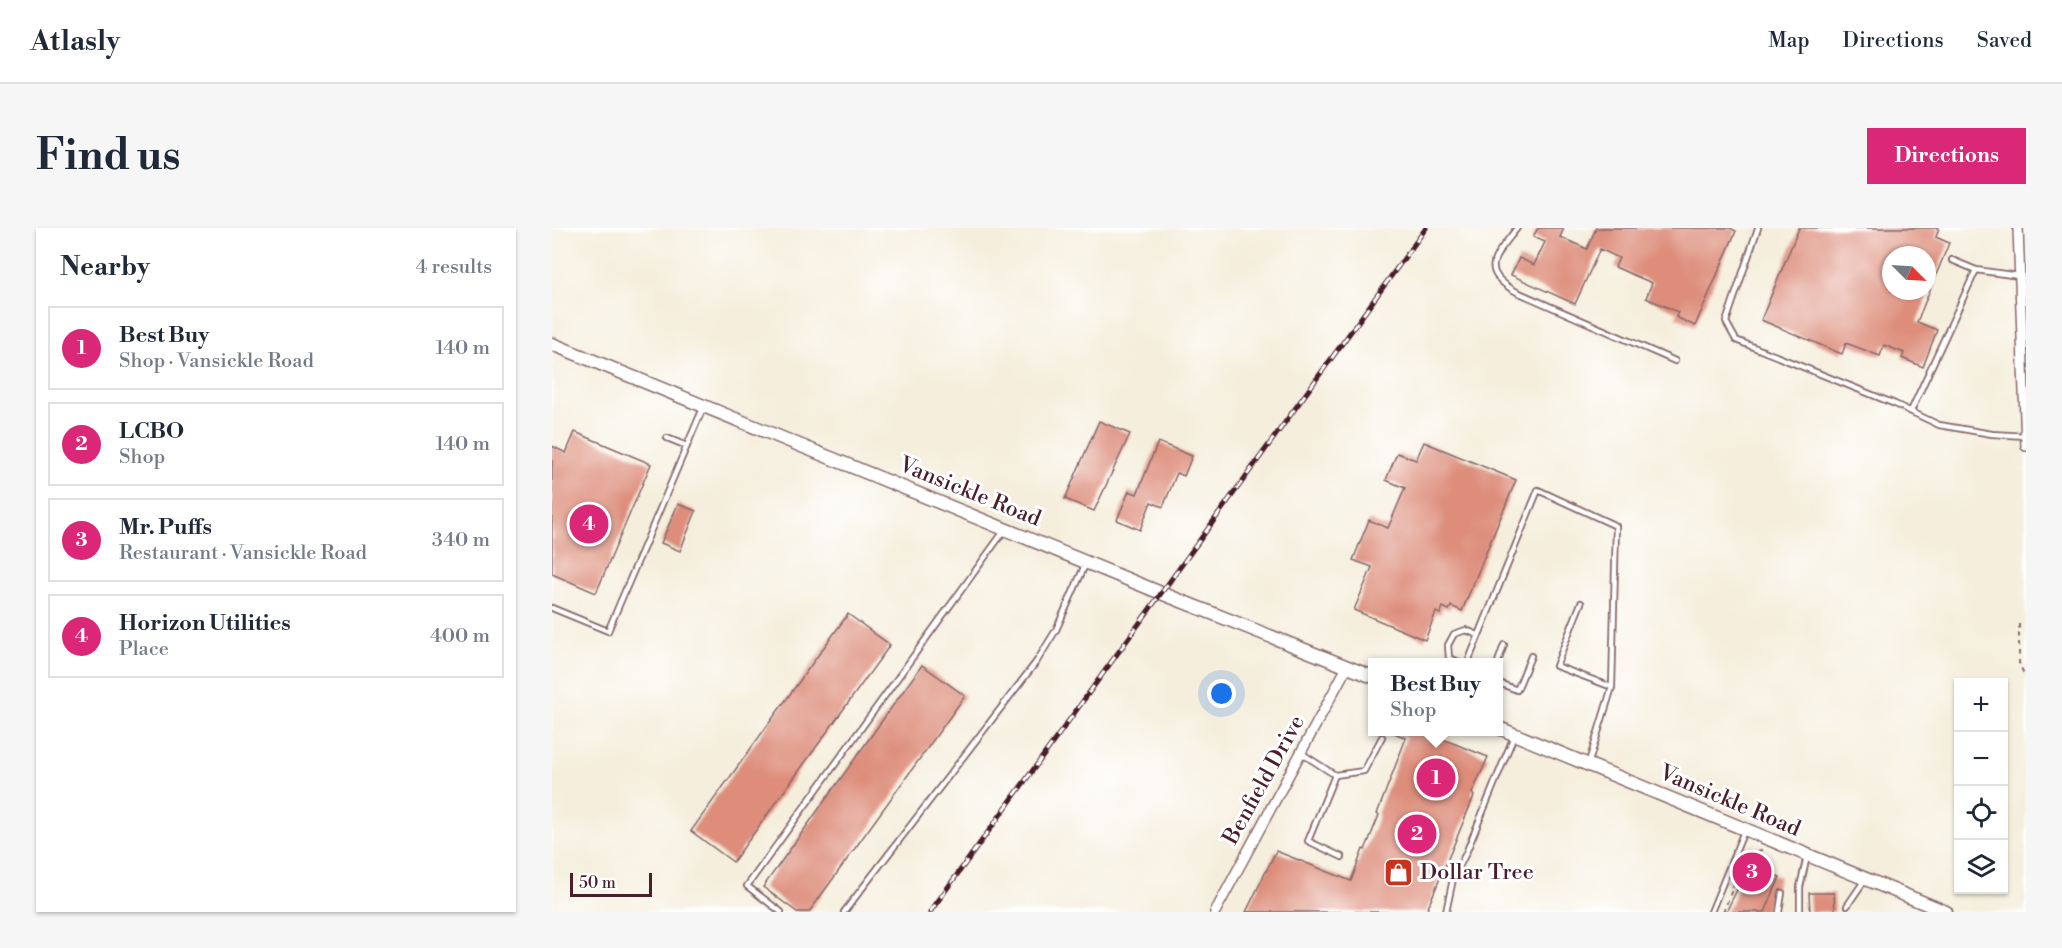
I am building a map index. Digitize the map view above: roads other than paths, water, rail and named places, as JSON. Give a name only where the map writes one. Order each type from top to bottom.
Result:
[{"type":"street","points":[[2018,228],[2026,446]]},
{"type":"street","name":"Vansickle Road","points":[[552,344],[1368,675]]},
{"type":"street","name":"Benfield Drive","points":[[1215,912],[1347,667]]},
{"type":"street","name":"Vansickle Road","points":[[1503,730],[1865,879],[1928,908],[1946,912]]},
{"type":"lane","points":[[1517,228],[1495,260],[1495,276],[1502,284],[1675,361]]},
{"type":"lane","points":[[1758,228],[1726,322],[1736,340],[1911,411],[1939,425],[1992,434],[2026,436]]},
{"type":"lane","points":[[1952,260],[1976,270],[2020,276]]},
{"type":"lane","points":[[1911,411],[1976,270]]},
{"type":"lane","points":[[552,608],[608,631],[704,407]]},
{"type":"lane","points":[[667,438],[687,446]]},
{"type":"lane","points":[[1470,658],[1538,490],[1616,526],[1612,687],[1588,765]]},
{"type":"lane","points":[[781,912],[747,886],[1005,529]]},
{"type":"lane","points":[[844,912],[1038,661],[1056,630],[1087,562]]},
{"type":"lane","points":[[1581,603],[1556,666],[1612,687]]},
{"type":"lane","points":[[1449,658],[1448,645],[1454,634],[1466,630],[1478,635]]},
{"type":"lane","points":[[1500,658],[1504,645]]},
{"type":"lane","points":[[1503,685],[1517,690],[1531,656]]},
{"type":"lane","points":[[1446,912],[1453,879],[1515,735]]},
{"type":"lane","points":[[1301,753],[1335,775],[1364,771],[1382,737]]},
{"type":"lane","points":[[1335,775],[1308,841],[1342,857]]},
{"type":"lane","points":[[1711,912],[1745,829]]},
{"type":"lane","points":[[1800,912],[1800,887],[1807,856]]},
{"type":"lane","points":[[1847,906],[1865,879]]},
{"type":"lane","points":[[1779,912],[1782,893]]},
{"type":"railway","points":[[930,912],[1426,228]]},
{"type":"place","name":"Horizon Utilities","points":[[589,524]]},
{"type":"place","name":"Best Buy","points":[[1436,778]]},
{"type":"place","name":"LCBO","points":[[1417,834]]},
{"type":"place","name":"Dollar Tree","points":[[1399,872]]},
{"type":"place","name":"Mr. Puffs","points":[[1752,872]]}]
